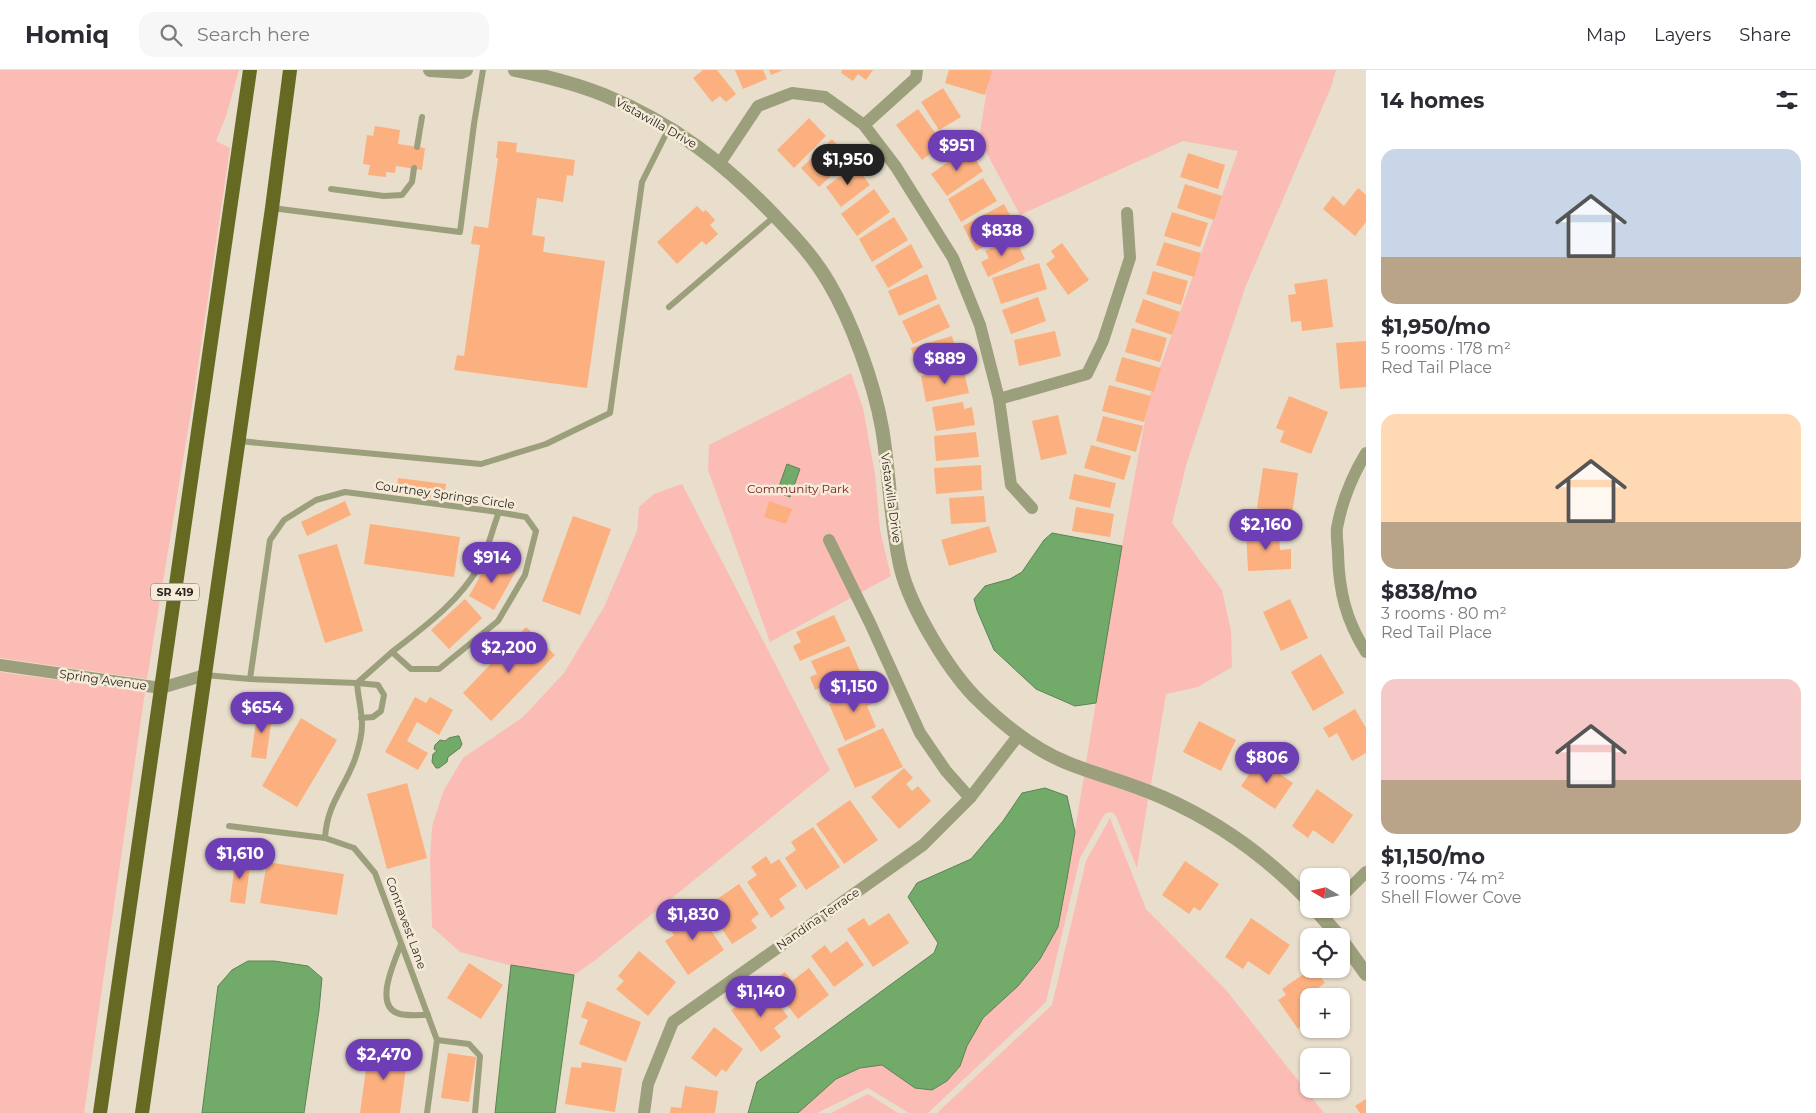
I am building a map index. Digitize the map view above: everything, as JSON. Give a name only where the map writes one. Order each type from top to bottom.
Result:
[{"type":"main road","name":"SR 419","points":[[100,1113],[250,70]]},
{"type":"main road","name":"SR 419","points":[[142,1113],[239,441],[290,70]]},
{"type":"street","points":[[430,70],[461,72],[466,70]]},
{"type":"street","name":"Vistawilla Drive","points":[[515,70],[544,76],[602,94],[669,127],[720,163],[751,191],[805,247],[830,283],[847,319],[869,377],[882,428],[892,514],[902,571],[919,614],[946,661],[974,696],[1018,736],[1068,763],[1134,786],[1194,813],[1251,849],[1271,865],[1300,893]]},
{"type":"street","points":[[864,125],[916,78],[917,70]]},
{"type":"street","points":[[720,163],[758,106],[792,93],[825,97],[864,125],[896,167],[953,258],[980,325],[999,399],[1010,485],[1032,508]]},
{"type":"street","points":[[999,399],[1087,374],[1103,341],[1130,258],[1127,213]]},
{"type":"street","points":[[1366,453],[1346,494],[1337,530],[1338,570],[1344,608],[1359,642],[1366,652]]},
{"type":"street","points":[[829,540],[920,733],[946,771],[970,798]]},
{"type":"street","name":"Spring Avenue","points":[[0,665],[161,688],[205,675]]},
{"type":"street","name":"Nandina Terrace","points":[[644,1113],[648,1084],[673,1022],[922,845],[970,798],[1018,736]]},
{"type":"street","points":[[1350,888],[1366,872]]},
{"type":"street","points":[[1350,951],[1366,974]]},
{"type":"lane","points":[[272,208],[460,232],[483,70]]},
{"type":"lane","points":[[418,147],[422,117]]},
{"type":"lane","points":[[239,441],[481,464],[546,444],[610,413],[642,182],[669,127]]},
{"type":"lane","points":[[331,189],[384,196],[402,195],[412,182],[414,168]]},
{"type":"lane","points":[[669,307],[775,216]]},
{"type":"lane","name":"Courtney Springs Circle","points":[[250,679],[270,540],[284,520],[316,500],[345,492],[526,517],[536,531],[525,575],[498,621],[439,669],[412,669],[392,652]]},
{"type":"lane","points":[[357,683],[458,595],[479,566],[499,512]]},
{"type":"lane","points":[[205,675],[378,685],[384,695],[381,711],[373,716],[361,718]]},
{"type":"lane","points":[[326,838],[326,821],[334,798],[355,759],[362,726],[357,683]]},
{"type":"lane","name":"Contravest Lane","points":[[229,826],[326,838],[354,848],[375,874],[437,1040],[427,1113]]},
{"type":"lane","points":[[401,944],[388,982],[386,1001],[388,1007],[400,1014],[428,1016]]},
{"type":"lane","points":[[437,1040],[469,1044],[480,1056],[475,1113]]},
{"type":"green space","points":[[0,70],[239,70],[226,116],[216,141],[230,148],[194,393],[147,679],[0,658]]},
{"type":"green space","points":[[990,70],[1336,70],[1331,87],[1245,288],[1187,462],[1172,523],[1222,590],[1231,631],[1232,667],[1198,687],[1166,694],[1151,785],[1086,762],[1149,398],[1238,151],[1183,141],[1020,215],[979,139]]},
{"type":"green space","name":"Community Park","points":[[851,373],[863,408],[875,474],[880,530],[891,576],[770,642],[708,470],[709,445]]},
{"type":"green space","points":[[682,484],[830,770],[594,961],[574,975],[509,965],[460,952],[432,927],[430,858],[432,827],[443,792],[463,758],[523,717],[564,673],[604,607],[637,531],[639,507],[654,494]]},
{"type":"green space","points":[[0,672],[145,692],[84,1113],[0,1113]]},
{"type":"green space","points":[[1084,776],[1148,799],[1137,868],[1116,816],[1112,812],[1107,813],[1104,815],[1080,858],[1046,1002],[928,1113],[909,1113],[868,1088],[817,1113],[798,1113],[836,1079],[860,1068],[882,1065],[915,1088],[960,1066],[967,1046],[983,1018],[1018,986],[1075,830]]},
{"type":"green space","points":[[1110,818],[1146,909],[1226,990],[1300,1083],[1300,1098],[1312,1098],[1324,1113],[937,1113],[1052,1005],[1086,861]]},
{"type":"green space","points":[[868,1094],[898,1113],[831,1113]]},
{"type":"shaded area","points":[[787,464],[800,469],[790,497],[777,492]]},
{"type":"shaded area","points":[[1052,533],[1122,546],[1096,703],[1075,706],[1036,689],[994,650],[974,599],[985,586],[1010,579],[1022,572],[1044,540]]},
{"type":"shaded area","points":[[459,736],[462,744],[460,748],[448,757],[447,762],[436,768],[432,762],[433,754],[437,751],[434,749],[435,745],[440,740],[445,741]]},
{"type":"shaded area","points":[[1045,788],[1067,796],[1075,832],[1058,927],[1040,959],[1018,986],[983,1018],[967,1046],[960,1066],[947,1081],[932,1090],[915,1088],[882,1065],[860,1068],[836,1079],[798,1113],[748,1113],[757,1082],[934,953],[938,943],[908,897],[917,883],[971,859],[1003,821],[1022,793]]},
{"type":"shaded area","points":[[248,961],[274,961],[308,966],[322,978],[304,1113],[202,1113],[218,986],[232,970]]},
{"type":"shaded area","points":[[511,965],[574,975],[555,1113],[495,1113]]},
{"type":"building","points":[[703,70],[717,70],[736,94],[726,102],[720,96],[712,102],[693,78]]},
{"type":"building","points":[[735,70],[763,70],[767,79],[743,89]]},
{"type":"building","points":[[769,70],[783,70],[771,75]]},
{"type":"building","points":[[842,70],[873,70],[866,80],[858,74],[853,81],[841,73]]},
{"type":"building","points":[[949,70],[992,71],[985,95],[945,83]]},
{"type":"building","points":[[943,88],[961,117],[939,130],[921,102]]},
{"type":"building","points":[[918,109],[943,144],[922,160],[896,125]]},
{"type":"building","points":[[809,118],[826,136],[794,168],[777,150]]},
{"type":"building","points":[[375,126],[400,130],[398,144],[425,148],[422,170],[396,166],[395,173],[386,172],[386,177],[368,175],[370,165],[363,164],[367,135],[373,136]]},
{"type":"building","points":[[832,139],[849,159],[819,187],[801,168]]},
{"type":"building","points":[[498,141],[517,143],[516,152],[575,160],[573,176],[567,175],[563,202],[537,198],[532,235],[545,237],[543,252],[605,261],[587,388],[454,370],[457,355],[464,356],[480,245],[471,244],[474,226],[488,228],[498,158],[496,158]]},
{"type":"building","points":[[968,148],[983,171],[947,196],[931,174]]},
{"type":"building","points":[[1188,153],[1225,165],[1218,189],[1180,177]]},
{"type":"building","points":[[855,165],[870,185],[841,207],[826,187]]},
{"type":"building","points":[[983,178],[997,201],[961,222],[948,199]]},
{"type":"building","points":[[1185,184],[1222,196],[1214,220],[1177,208]]},
{"type":"building","points":[[1358,188],[1366,195],[1366,222],[1355,236],[1323,209],[1333,196],[1344,206]]},
{"type":"building","points":[[874,189],[890,212],[857,236],[841,214]]},
{"type":"building","points":[[1004,204],[1017,228],[976,251],[963,226]]},
{"type":"building","points":[[697,206],[703,212],[706,210],[715,220],[710,225],[718,234],[706,245],[702,241],[677,264],[657,242]]},
{"type":"building","points":[[1172,212],[1208,223],[1200,247],[1164,236]]},
{"type":"building","points":[[894,217],[908,240],[872,262],[859,239]]},
{"type":"building","points":[[1014,237],[1025,259],[988,277],[981,262],[989,258],[985,251]]},
{"type":"building","points":[[1164,242],[1201,253],[1194,277],[1156,265]]},
{"type":"building","points":[[1062,243],[1089,280],[1068,295],[1046,264],[1055,257],[1051,251]]},
{"type":"building","points":[[911,244],[923,267],[888,288],[875,266]]},
{"type":"building","points":[[1039,263],[1047,289],[1001,304],[992,278]]},
{"type":"building","points":[[1153,271],[1188,281],[1181,305],[1146,294]]},
{"type":"building","points":[[927,274],[937,299],[899,316],[888,291]]},
{"type":"building","points":[[1327,279],[1333,327],[1302,331],[1301,321],[1291,322],[1288,295],[1296,294],[1294,284]]},
{"type":"building","points":[[1038,297],[1046,321],[1011,334],[1002,310]]},
{"type":"building","points":[[1143,299],[1180,312],[1172,335],[1135,322]]},
{"type":"building","points":[[939,304],[950,327],[913,344],[902,321]]},
{"type":"building","points":[[1132,328],[1167,338],[1160,362],[1125,352]]},
{"type":"building","points":[[1055,331],[1061,356],[1019,366],[1014,340]]},
{"type":"building","points":[[952,336],[959,361],[918,373],[911,348]]},
{"type":"building","points":[[1366,341],[1366,387],[1340,389],[1336,343]]},
{"type":"building","points":[[1122,357],[1161,368],[1154,392],[1115,381]]},
{"type":"building","points":[[963,367],[969,393],[926,402],[921,376]]},
{"type":"building","points":[[1109,385],[1151,396],[1144,422],[1102,411]]},
{"type":"building","points":[[1289,396],[1328,412],[1311,454],[1280,442],[1284,431],[1276,428]]},
{"type":"building","points":[[963,402],[964,409],[972,407],[975,425],[936,431],[932,407]]},
{"type":"building","points":[[1058,415],[1067,454],[1041,460],[1032,421]]},
{"type":"building","points":[[1103,416],[1143,426],[1136,452],[1096,441]]},
{"type":"building","points":[[976,432],[979,457],[936,461],[934,436]]},
{"type":"building","points":[[1091,445],[1131,456],[1124,480],[1084,468]]},
{"type":"building","points":[[981,465],[982,490],[936,494],[934,468]]},
{"type":"building","points":[[1263,468],[1298,473],[1292,514],[1257,508]]},
{"type":"building","points":[[1074,474],[1116,483],[1110,508],[1069,499]]},
{"type":"building","points":[[398,478],[446,484],[444,499],[396,493]]},
{"type":"building","points":[[984,496],[986,522],[951,524],[949,498]]},
{"type":"building","points":[[345,501],[351,515],[307,536],[301,522]]},
{"type":"building","points":[[769,501],[792,509],[786,524],[764,517]]},
{"type":"building","points":[[1076,507],[1114,514],[1110,537],[1072,531]]},
{"type":"building","points":[[573,516],[611,529],[580,615],[542,601]]},
{"type":"building","points":[[370,524],[460,537],[454,577],[364,564]]},
{"type":"building","points":[[989,526],[997,552],[949,566],[941,540]]},
{"type":"building","points":[[1279,528],[1280,550],[1291,549],[1291,569],[1248,571],[1246,529]]},
{"type":"building","points":[[337,544],[363,631],[325,643],[298,555]]},
{"type":"building","points":[[491,557],[516,571],[494,610],[469,596]]},
{"type":"building","points":[[465,599],[482,618],[449,649],[431,630]]},
{"type":"building","points":[[1290,599],[1308,638],[1281,651],[1263,612]]},
{"type":"building","points":[[834,615],[846,641],[800,661],[793,646],[801,642],[796,632]]},
{"type":"building","points":[[526,627],[555,655],[491,721],[463,693]]},
{"type":"building","points":[[849,646],[860,671],[815,690],[810,677],[817,674],[811,661]]},
{"type":"building","points":[[1321,654],[1344,693],[1313,711],[1291,672]]},
{"type":"building","points":[[869,686],[876,702],[867,706],[876,727],[845,741],[829,704]]},
{"type":"building","points":[[415,697],[426,703],[430,697],[453,710],[439,735],[417,722],[407,741],[428,753],[418,770],[385,752]]},
{"type":"building","points":[[258,708],[273,710],[266,759],[251,757]]},
{"type":"building","points":[[1355,709],[1366,728],[1366,753],[1352,761],[1337,733],[1329,738],[1323,728]]},
{"type":"building","points":[[301,718],[337,740],[297,807],[262,786]]},
{"type":"building","points":[[1199,721],[1236,740],[1221,771],[1183,752]]},
{"type":"building","points":[[883,728],[903,767],[855,788],[837,749]]},
{"type":"building","points":[[1259,760],[1293,783],[1275,809],[1241,786]]},
{"type":"building","points":[[904,768],[913,778],[906,784],[912,791],[918,786],[931,801],[899,829],[871,797]]},
{"type":"building","points":[[407,783],[427,858],[387,869],[367,794]]},
{"type":"building","points":[[1317,789],[1353,815],[1333,844],[1313,830],[1308,838],[1292,826]]},
{"type":"building","points":[[850,800],[878,840],[844,864],[816,824]]},
{"type":"building","points":[[813,827],[840,867],[806,890],[785,858],[796,850],[791,842]]},
{"type":"building","points":[[236,856],[251,858],[245,904],[230,902]]},
{"type":"building","points":[[766,856],[771,864],[779,859],[797,886],[779,899],[785,908],[771,918],[747,882],[757,875],[751,867]]},
{"type":"building","points":[[1185,861],[1219,884],[1200,911],[1194,907],[1189,914],[1162,895]]},
{"type":"building","points":[[267,862],[344,874],[337,915],[260,903]]},
{"type":"building","points":[[739,884],[759,914],[751,920],[757,928],[732,944],[707,906]]},
{"type":"building","points":[[695,906],[724,950],[688,975],[665,941],[674,935],[667,925]]},
{"type":"building","points":[[889,913],[909,943],[873,967],[847,929],[864,918],[869,926]]},
{"type":"building","points":[[1251,918],[1290,945],[1269,975],[1248,961],[1243,969],[1225,957]]},
{"type":"building","points":[[847,941],[864,965],[834,987],[811,956],[825,945],[831,953]]},
{"type":"building","points":[[639,951],[676,982],[648,1016],[616,989],[624,981],[618,976]]},
{"type":"building","points":[[469,963],[503,985],[481,1019],[447,998]]},
{"type":"building","points":[[809,968],[829,995],[798,1019],[770,983],[785,972],[792,981]]},
{"type":"building","points":[[1300,977],[1321,978],[1325,983],[1318,988],[1300,988],[1300,1028],[1298,1029],[1278,1000],[1286,995],[1282,989]]},
{"type":"building","points":[[766,986],[788,1017],[774,1028],[781,1037],[761,1052],[731,1010]]},
{"type":"building","points":[[587,1001],[641,1022],[626,1062],[579,1044],[588,1020],[581,1017]]},
{"type":"building","points":[[714,1027],[743,1049],[726,1072],[722,1069],[716,1077],[691,1058]]},
{"type":"building","points":[[369,1047],[408,1052],[400,1113],[360,1113]]},
{"type":"building","points":[[448,1053],[476,1057],[469,1102],[441,1098]]},
{"type":"building","points":[[582,1062],[622,1068],[615,1112],[565,1104],[571,1067],[581,1068]]},
{"type":"building","points":[[685,1086],[718,1091],[715,1113],[670,1113],[671,1107],[681,1108]]},
{"type":"building","points":[[1366,1099],[1366,1113],[1360,1113],[1355,1106]]}]
